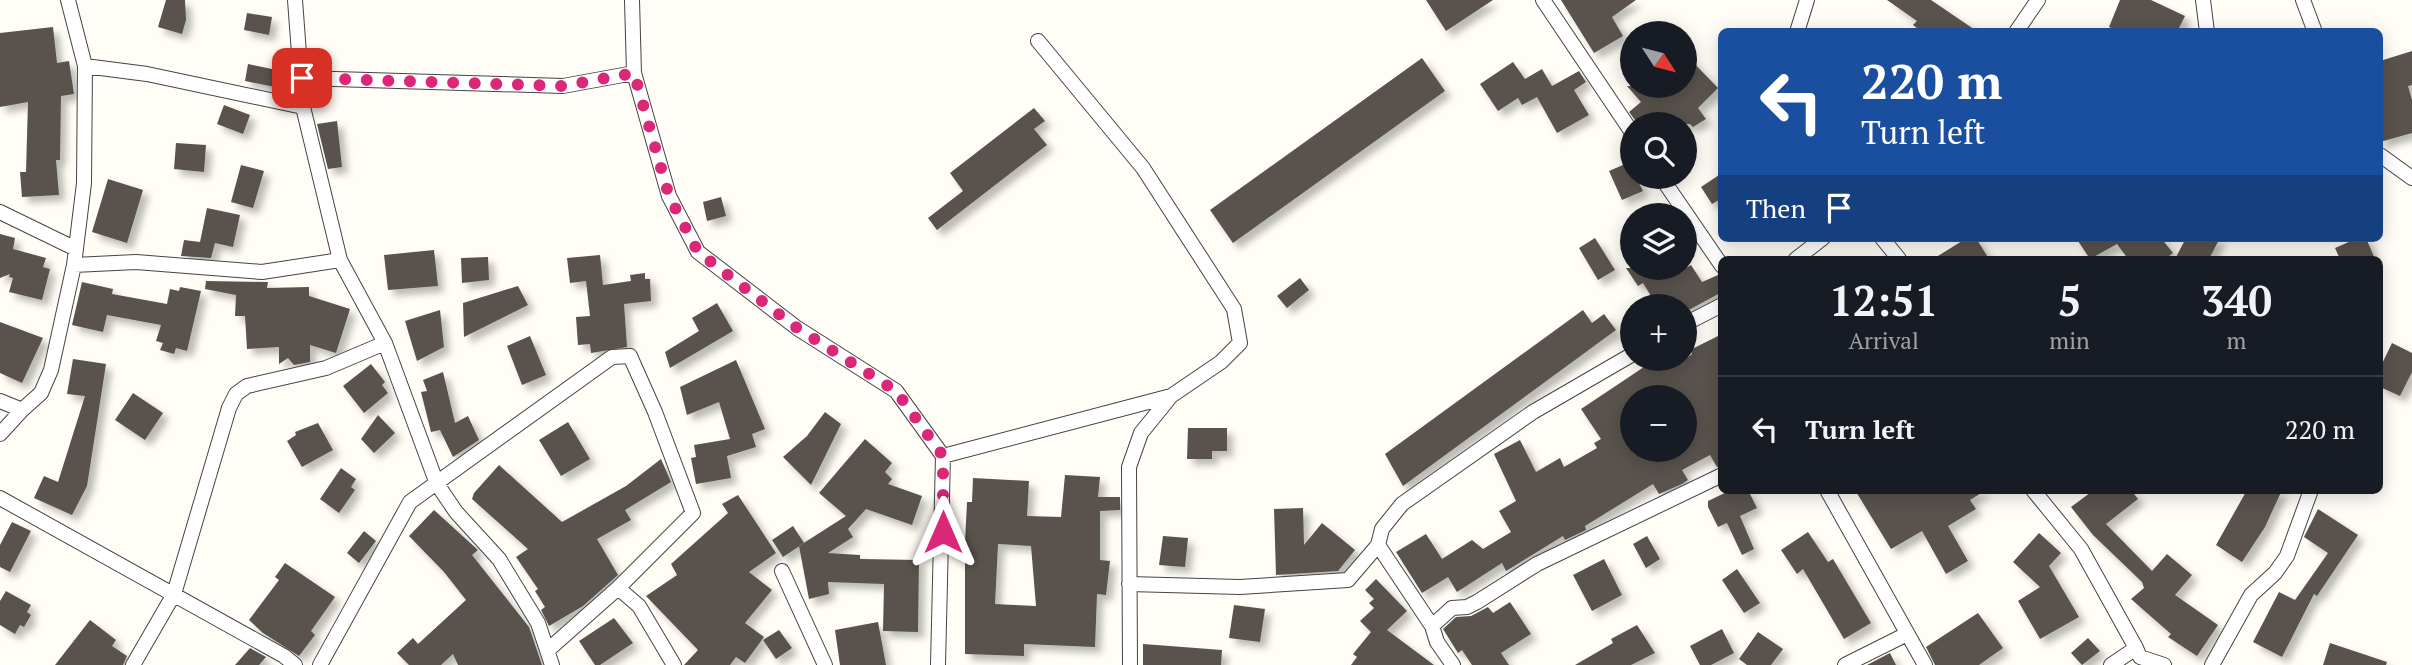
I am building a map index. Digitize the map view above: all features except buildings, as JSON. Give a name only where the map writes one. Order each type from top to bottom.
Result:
[{"type":"street","points":[[0,434],[41,393],[51,370],[74,265],[84,183],[85,66],[68,0]]},
{"type":"street","points":[[295,0],[303,107],[340,260],[385,343],[437,484],[456,512],[499,559],[538,622],[552,665]]},
{"type":"street","points":[[632,0],[634,73],[669,196],[698,252],[797,328],[896,391],[943,456],[938,665]]},
{"type":"street","points":[[1543,0],[1620,115]]},
{"type":"street","points":[[1798,28],[1807,0]]},
{"type":"street","points":[[2018,28],[2038,0]]},
{"type":"street","points":[[2203,0],[2206,28]]},
{"type":"street","points":[[2303,0],[2314,28]]},
{"type":"street","points":[[1038,41],[1143,168],[1234,309],[1240,343],[1221,362],[1171,396],[1141,433],[1129,467],[1130,665]]},
{"type":"street","points":[[85,66],[147,74],[303,107]]},
{"type":"street","points":[[302,78],[563,86],[634,73]]},
{"type":"street","points":[[2383,157],[2412,178]]},
{"type":"street","points":[[1669,189],[1718,260]]},
{"type":"street","points":[[0,212],[76,249]]},
{"type":"street","points":[[1800,256],[1819,242]]},
{"type":"street","points":[[1885,242],[1897,256]]},
{"type":"street","points":[[74,265],[136,262],[262,272],[340,260]]},
{"type":"street","points":[[1697,318],[1718,308]]},
{"type":"street","points":[[133,665],[174,594],[229,408],[236,394],[247,386],[326,368],[385,343]]},
{"type":"street","points":[[320,665],[410,502],[612,357],[630,356],[655,412],[693,513],[618,588],[548,650]]},
{"type":"street","points":[[1129,584],[1240,587],[1348,580],[1378,545],[1382,529],[1402,504],[1533,412],[1620,362]]},
{"type":"street","points":[[943,456],[1171,396]]},
{"type":"street","points":[[0,401],[22,410]]},
{"type":"street","points":[[1432,626],[1452,608],[1467,607],[1537,564],[1718,477]]},
{"type":"street","points":[[1829,494],[1925,665]]},
{"type":"street","points":[[2036,494],[2081,549],[2140,657],[2164,665]]},
{"type":"street","points":[[2212,665],[2250,596],[2275,573],[2287,556],[2310,494]]},
{"type":"street","points":[[0,498],[284,656],[295,665]]},
{"type":"street","points":[[1378,545],[1432,626],[1437,642],[1453,665]]},
{"type":"street","points":[[782,571],[825,665]]},
{"type":"street","points":[[618,588],[639,606],[674,665]]},
{"type":"street","points":[[1845,665],[1907,634]]},
{"type":"street","points":[[2111,665],[2136,648]]},
{"type":"route","points":[[302,78],[563,86],[634,73],[669,196],[698,252],[797,328],[896,391],[943,456],[943,532]]}]
